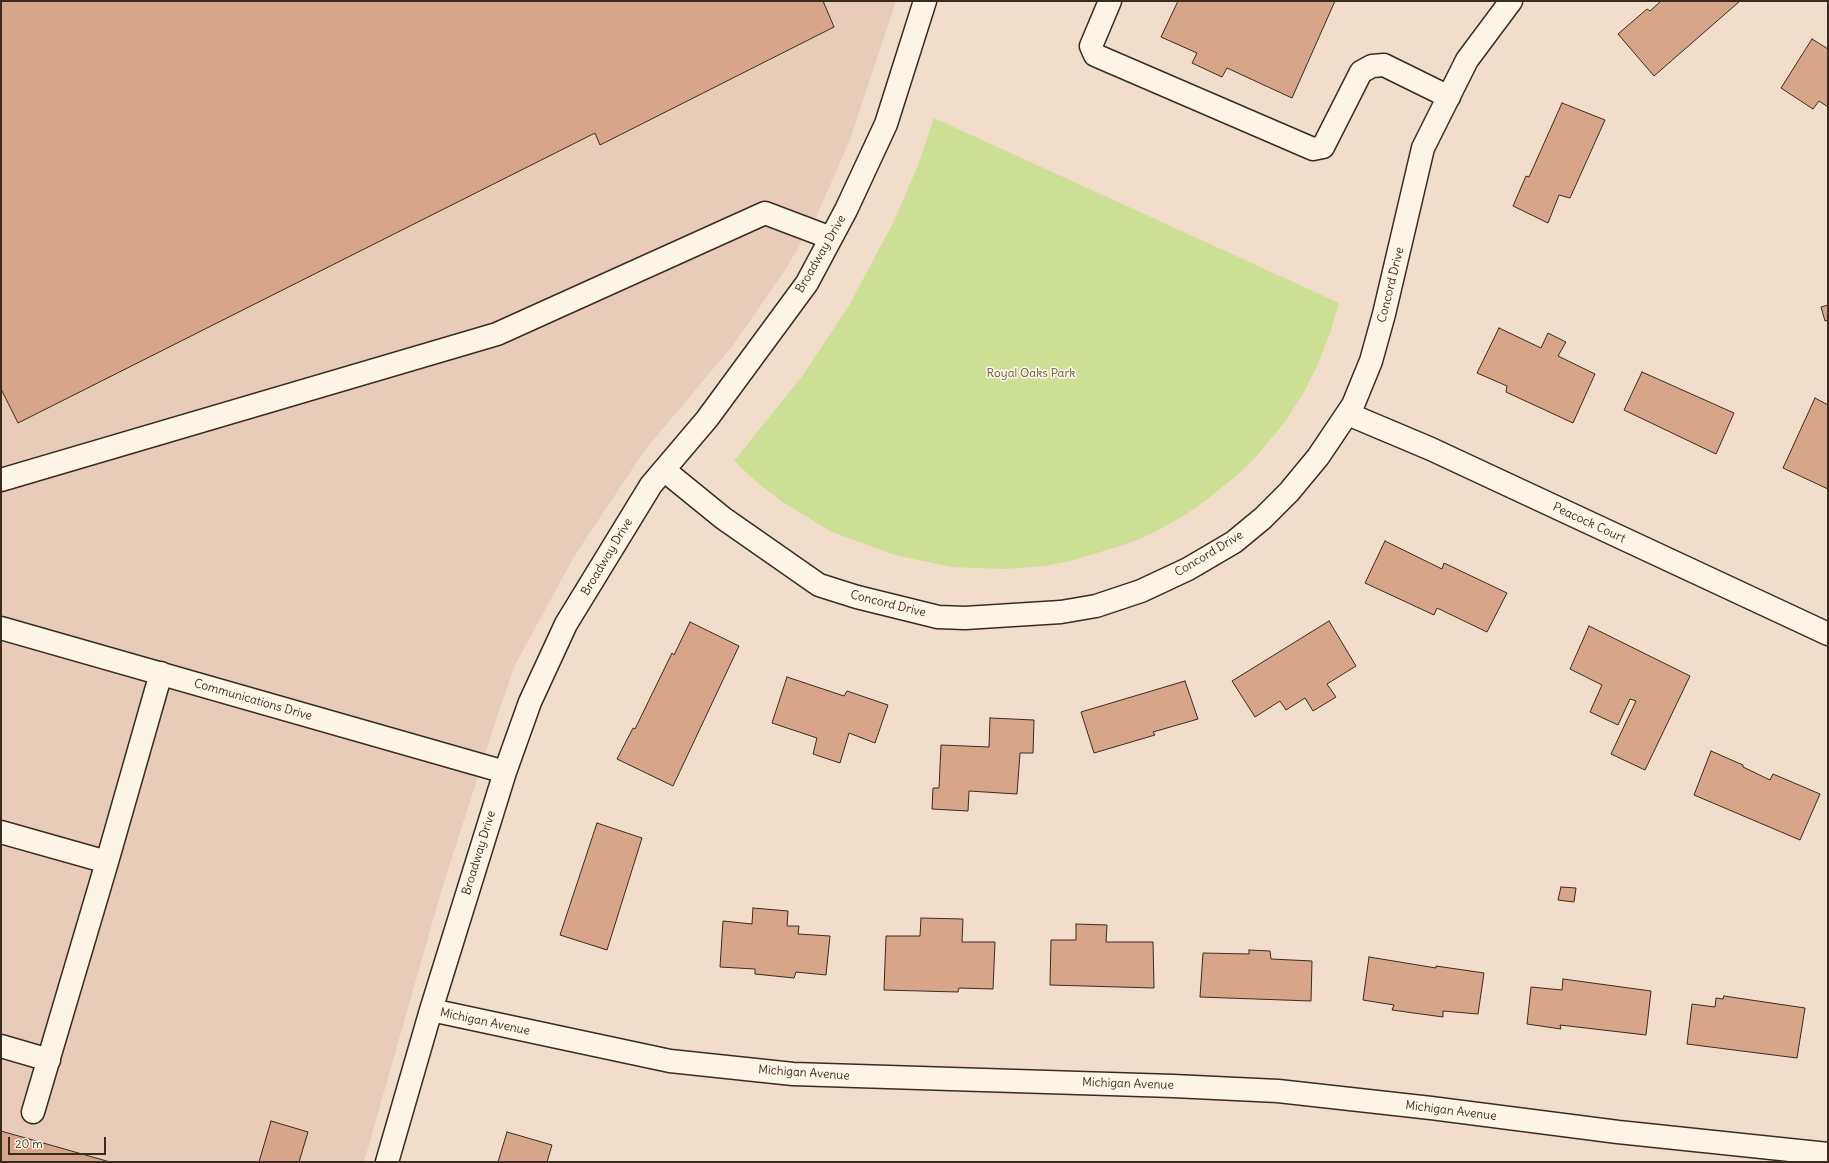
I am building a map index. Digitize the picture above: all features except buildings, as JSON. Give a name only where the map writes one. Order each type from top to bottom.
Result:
[{"type":"street","name":"Broadway Drive","points":[[387,1162],[431,1010],[505,772],[530,702],[566,624],[651,485],[707,419],[807,283],[846,210],[886,124],[925,1]]},
{"type":"street","points":[[1110,1],[1091,46],[1095,55],[1313,149],[1323,147],[1361,72],[1372,66],[1384,65],[1449,97]]},
{"type":"street","name":"Concord Drive","points":[[664,470],[723,518],[819,585],[857,597],[938,617],[964,618],[1061,612],[1096,606],[1141,591],[1188,569],[1234,542],[1264,518],[1289,492],[1318,457],[1348,414],[1373,354],[1423,148],[1467,60],[1511,1]]},
{"type":"street","points":[[1,480],[497,334],[765,213],[831,238]]},
{"type":"street","name":"Peacock Court","points":[[1348,414],[1431,449],[1828,634]]},
{"type":"street","name":"Communications Drive","points":[[1,628],[505,772]]},
{"type":"street","points":[[33,1112],[161,673]]},
{"type":"street","points":[[1,832],[107,862]]},
{"type":"street","name":"Michigan Avenue","points":[[431,1010],[670,1061],[793,1074],[1166,1085],[1278,1092],[1431,1108],[1618,1132],[1828,1154]]},
{"type":"street","points":[[1,1046],[49,1060]]},
{"type":"shaded area","points":[[1,1],[896,1],[850,140],[816,217],[787,267],[734,344],[645,450],[575,555],[515,665],[441,892],[364,1162],[1,1162]]},
{"type":"green space","name":"Royal Oaks Park","points":[[934,118],[1339,303],[1330,333],[1318,364],[1303,394],[1284,423],[1254,459],[1237,475],[1185,515],[1155,532],[1127,544],[1070,561],[1045,566],[1004,569],[951,567],[895,555],[832,532],[784,503],[759,484],[734,461],[803,375],[850,304],[894,221],[919,163]]}]
